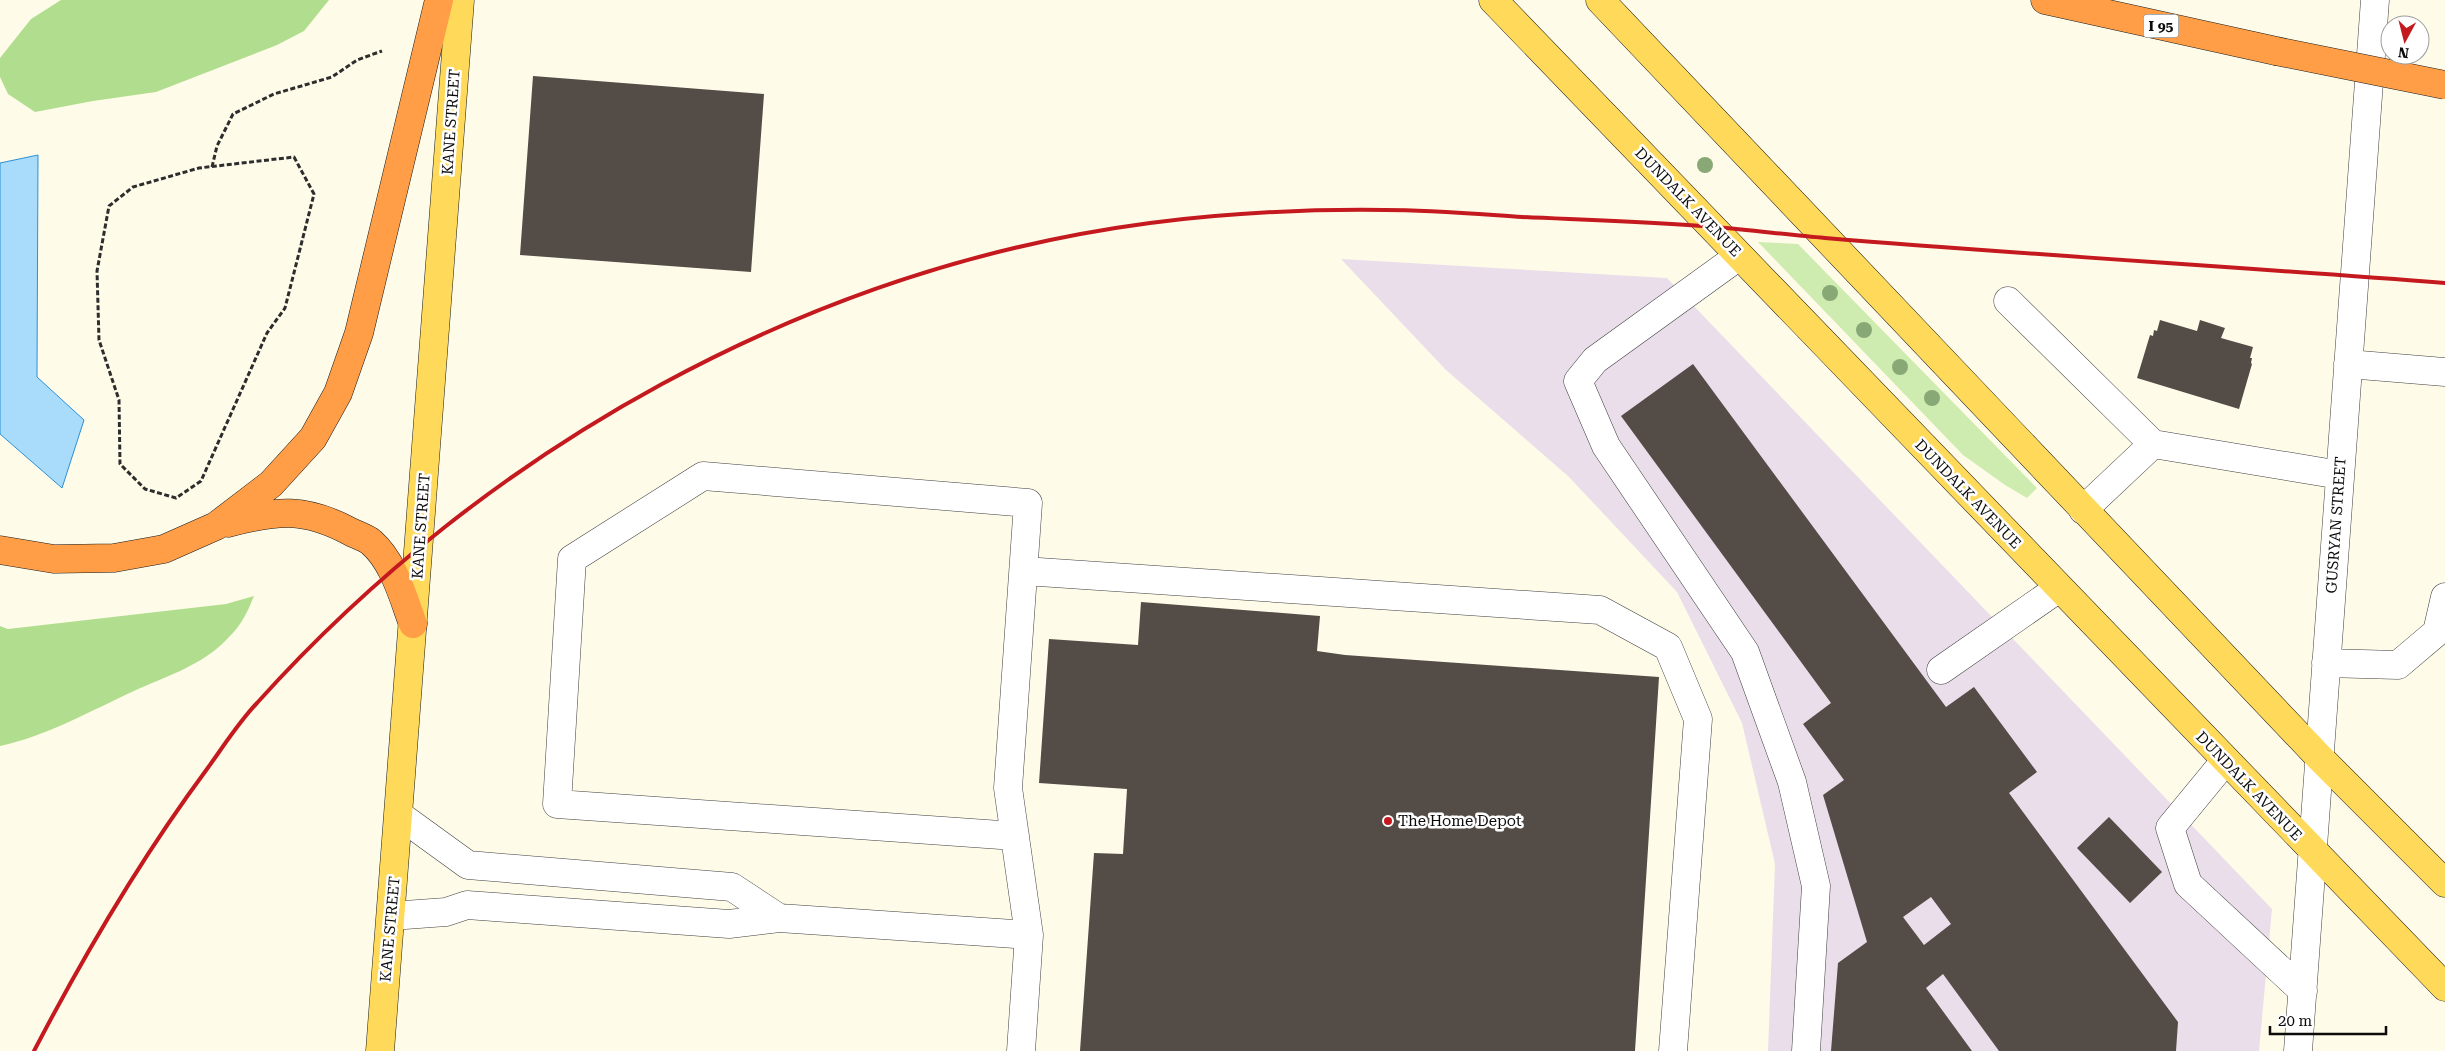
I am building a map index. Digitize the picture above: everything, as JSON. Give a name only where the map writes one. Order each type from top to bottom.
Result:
[{"type":"highway","points":[[216,526],[272,484],[312,438],[338,393],[359,333],[439,0]]},
{"type":"highway","name":"I 95","points":[[2045,0],[2276,51],[2445,85]]},
{"type":"highway","points":[[0,550],[54,559],[114,558],[164,549],[216,526],[267,513],[298,512],[340,526],[371,542],[392,570],[413,624]]},
{"type":"main road","name":"KANE STREET","points":[[380,1051],[460,0]]},
{"type":"main road","name":"DUNDALK AVENUE","points":[[1493,0],[2312,852],[2445,987]]},
{"type":"main road","points":[[1600,0],[2319,757],[2445,883]]},
{"type":"street","name":"GUSRYAN STREET","points":[[2298,1051],[2375,0]]},
{"type":"street","points":[[1739,256],[1595,360],[1578,381],[1606,446],[1745,652],[1792,782],[1816,886],[1806,1051]]},
{"type":"street","points":[[2008,300],[2153,444],[2340,475]]},
{"type":"street","points":[[2348,364],[2445,372]]},
{"type":"street","points":[[2083,510],[2153,444]]},
{"type":"street","points":[[1015,836],[557,804],[572,559],[703,476],[1028,503],[1008,788],[1015,836],[1029,935],[1021,1051]]},
{"type":"street","points":[[1024,571],[1600,610],[1668,647],[1698,719],[1673,1051]]},
{"type":"street","points":[[1941,670],[2059,588]]},
{"type":"street","points":[[2326,663],[2398,665],[2441,636],[2445,597]]},
{"type":"street","points":[[2225,761],[2170,828],[2188,884],[2303,990]]},
{"type":"street","points":[[399,815],[468,865],[732,887],[779,918]]},
{"type":"street","points":[[391,916],[446,912],[467,905],[729,924],[779,918],[1029,935]]},
{"type":"path","points":[[212,167],[217,146],[233,114],[274,94],[332,77],[357,60],[382,51]]},
{"type":"path","points":[[294,157],[314,194],[285,308],[267,333],[202,481],[176,498],[145,489],[120,464],[119,400],[99,340],[97,270],[109,206],[133,187],[199,168],[212,167],[294,157]]},
{"type":"shaded area","points":[[1341,259],[1667,278],[2272,909],[2259,1051],[1768,1051],[1775,864],[1742,723],[1677,592],[1569,477],[1446,370]]},
{"type":"green space","points":[[61,0],[329,0],[304,31],[277,45],[156,92],[35,112],[8,94],[0,77],[0,58],[31,19]]},
{"type":"green space","points":[[1758,242],[1798,244],[2037,488],[2027,498],[1963,455]]},
{"type":"green space","points":[[254,596],[244,617],[233,633],[212,653],[201,660],[85,715],[35,736],[0,746],[0,626],[8,629],[226,604]]},
{"type":"water","points":[[38,155],[37,377],[84,420],[62,488],[0,434],[0,163]]},
{"type":"building","points":[[533,76],[764,94],[751,272],[520,255]]},
{"type":"building","points":[[2160,320],[2197,331],[2200,320],[2225,328],[2221,338],[2253,347],[2250,358],[2252,358],[2252,364],[2239,409],[2137,378],[2150,335],[2153,336],[2154,330],[2157,331]]},
{"type":"building","points":[[1693,364],[1946,707],[1974,687],[2037,772],[2009,793],[2178,1022],[2176,1051],[1999,1051],[1943,974],[1926,988],[1972,1051],[1831,1051],[1838,963],[1867,942],[1823,795],[1844,780],[1803,724],[1831,703],[1621,416]],"holes":[[[1931,897],[1951,924],[1924,945],[1903,917]]]},
{"type":"building","name":"The Home Depot","points":[[1141,602],[1320,616],[1317,651],[1345,655],[1659,677],[1635,1051],[1080,1051],[1094,853],[1123,854],[1127,789],[1039,783],[1049,639],[1138,645]]},
{"type":"building","points":[[2109,817],[2162,872],[2130,903],[2077,848]]},
{"type":"railway","points":[[34,1051],[73,978],[137,871],[231,735],[257,703],[347,611],[445,527],[550,451],[662,384],[778,327],[899,281],[1023,246],[1150,223],[1238,214],[1297,211],[1402,210],[1691,225],[1825,238],[2445,283]]},
{"type":"place","name":"The Home Depot","points":[[1388,821]]}]
